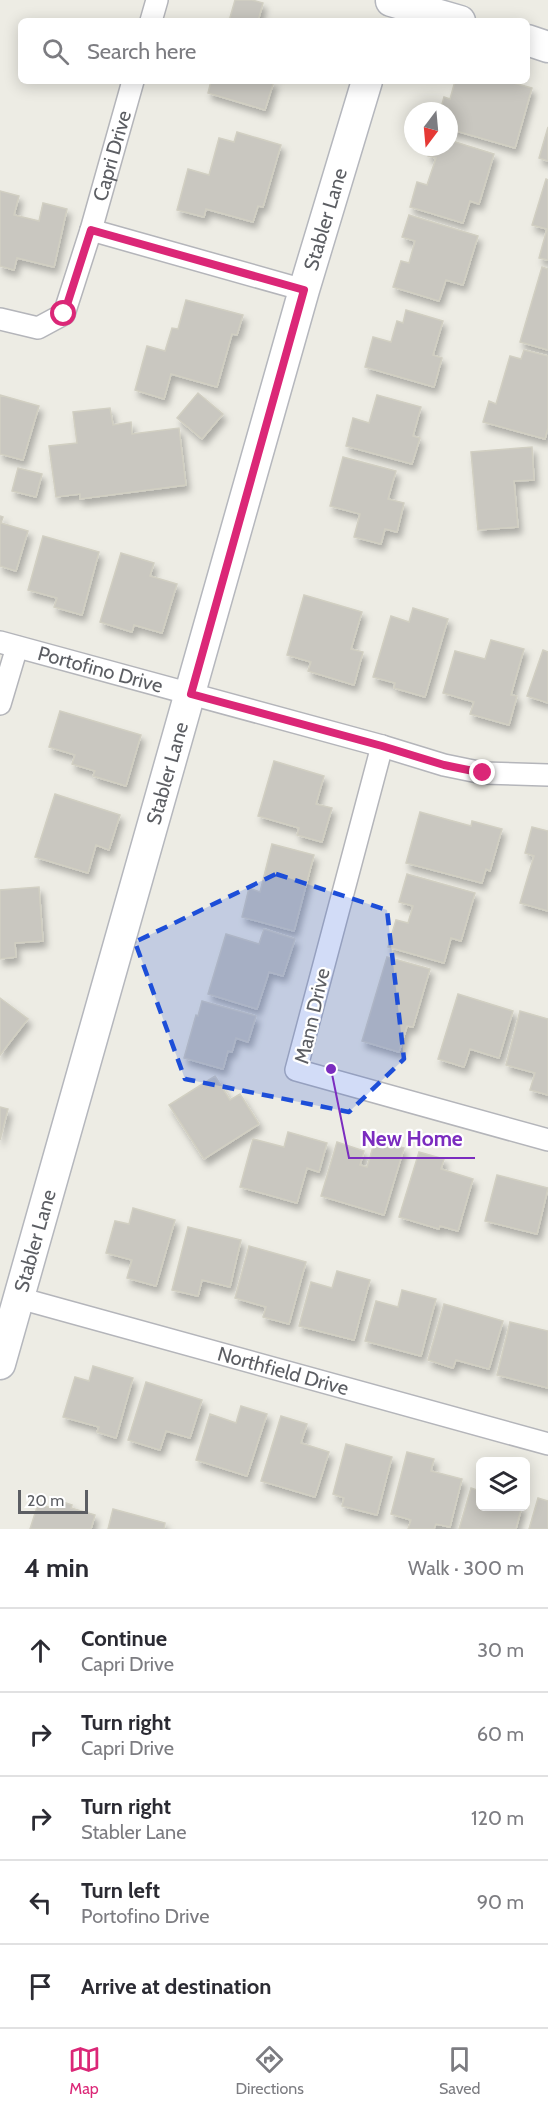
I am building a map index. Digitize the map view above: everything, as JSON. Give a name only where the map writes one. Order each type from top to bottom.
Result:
[{"type":"street","points":[[152,18],[157,0]]},
{"type":"street","points":[[386,18],[391,0],[450,18]]},
{"type":"street","points":[[530,41],[548,47]]},
{"type":"street","name":"Capri Drive","points":[[0,319],[38,328],[64,314],[133,84]]},
{"type":"street","name":"Stabler Lane","points":[[0,1364],[304,290],[366,84]]},
{"type":"street","points":[[91,230],[304,290]]},
{"type":"street","points":[[0,704],[8,645]]},
{"type":"street","name":"Portofino Drive","points":[[8,645],[382,746],[444,765],[483,773],[548,775]]},
{"type":"street","name":"Mann Drive","points":[[382,746],[296,1070],[548,1140]]},
{"type":"street","name":"Northfield Drive","points":[[19,1298],[548,1443]]},
{"type":"highlighted area","points":[[276,874],[387,910],[404,1059],[349,1112],[185,1079],[135,942]]},
{"type":"building","points":[[235,0],[252,0],[263,3],[259,18],[230,18]]},
{"type":"building","points":[[210,84],[273,84],[265,110],[208,93]]},
{"type":"building","points":[[454,84],[518,84],[532,88],[515,148],[458,132],[458,102],[443,102],[444,97],[450,99]]},
{"type":"building","points":[[548,127],[548,161],[539,158]]},
{"type":"building","points":[[237,132],[281,145],[263,207],[258,206],[253,222],[206,209],[204,217],[177,210],[188,169],[209,175],[219,138],[234,142]]},
{"type":"building","points":[[458,143],[494,154],[479,204],[470,201],[463,223],[410,207],[417,182],[427,185],[436,158],[428,156],[458,156]]},
{"type":"building","points":[[546,179],[548,180],[548,260],[539,258],[547,229],[532,225]]},
{"type":"building","points":[[0,191],[19,196],[14,215],[39,221],[43,203],[67,209],[54,267],[17,258],[14,270],[0,266]]},
{"type":"building","points":[[409,215],[478,236],[463,285],[446,280],[439,301],[393,287],[401,261],[409,263],[415,241],[402,237]]},
{"type":"building","points":[[542,267],[548,269],[548,350],[520,342]]},
{"type":"building","points":[[186,300],[243,315],[237,335],[232,334],[217,387],[171,374],[164,399],[135,390],[147,346],[165,351],[172,328],[178,329]]},
{"type":"building","points":[[406,310],[443,321],[433,355],[442,358],[434,387],[365,367],[373,337],[391,342],[397,321],[403,323]]},
{"type":"building","points":[[524,350],[548,356],[548,428],[545,439],[483,422],[489,401],[496,404],[510,356],[521,359]]},
{"type":"building","points":[[198,393],[223,414],[202,439],[177,418]]},
{"type":"building","points":[[0,395],[39,406],[23,460],[0,454]]},
{"type":"building","points":[[377,395],[421,407],[413,436],[420,438],[412,464],[346,446],[353,418],[369,423]]},
{"type":"building","points":[[110,408],[113,425],[131,422],[132,434],[179,428],[186,485],[80,499],[80,494],[56,497],[49,446],[77,443],[73,412]]},
{"type":"building","points":[[532,447],[534,480],[514,481],[518,527],[478,530],[471,452]]},
{"type":"building","points":[[343,457],[396,471],[388,499],[404,503],[397,532],[385,529],[381,544],[354,537],[360,514],[330,506]]},
{"type":"building","points":[[18,468],[42,474],[36,497],[12,491]]},
{"type":"building","points":[[0,516],[3,517],[1,523],[28,531],[16,571],[0,566]]},
{"type":"building","points":[[43,536],[99,552],[82,615],[54,607],[57,598],[28,590]]},
{"type":"building","points":[[121,553],[154,563],[150,576],[177,584],[162,633],[134,625],[132,632],[100,622]]},
{"type":"building","points":[[304,595],[362,612],[351,649],[363,652],[354,685],[308,671],[311,662],[287,655]]},
{"type":"building","points":[[413,608],[448,619],[425,697],[394,688],[395,683],[373,677],[391,616],[409,622]]},
{"type":"building","points":[[491,640],[524,649],[511,695],[517,696],[509,725],[470,714],[474,702],[443,693],[455,651],[485,659]]},
{"type":"building","points":[[543,650],[548,652],[548,703],[527,696]]},
{"type":"building","points":[[60,711],[141,735],[126,786],[93,776],[95,771],[72,764],[75,755],[49,747]]},
{"type":"building","points":[[274,761],[324,776],[316,804],[332,808],[322,842],[297,835],[299,828],[258,816]]},
{"type":"building","points":[[55,794],[120,815],[109,850],[96,845],[88,873],[35,857]]},
{"type":"building","points":[[420,812],[471,826],[472,821],[502,829],[490,871],[486,869],[482,883],[406,863]]},
{"type":"building","points":[[532,827],[548,831],[548,911],[520,903],[534,856],[525,853]]},
{"type":"building","points":[[272,844],[314,855],[294,931],[242,917],[249,888],[260,892]]},
{"type":"building","points":[[407,874],[475,893],[461,941],[451,938],[444,963],[388,947],[396,920],[408,923],[413,906],[399,902]]},
{"type":"building","points":[[39,887],[43,941],[15,943],[16,957],[0,959],[0,890]]},
{"type":"building","points":[[264,929],[295,939],[283,976],[269,972],[257,1009],[208,994],[226,934],[259,944]]},
{"type":"building","points":[[387,957],[430,969],[413,1027],[407,1026],[399,1052],[362,1041]]},
{"type":"building","points":[[458,994],[513,1011],[499,1058],[470,1049],[464,1067],[438,1059]]},
{"type":"building","points":[[0,998],[28,1019],[0,1055]]},
{"type":"building","points":[[202,1001],[256,1016],[248,1042],[236,1038],[232,1052],[228,1051],[223,1069],[184,1058]]},
{"type":"building","points":[[520,1011],[548,1019],[548,1095],[530,1090],[535,1073],[506,1065]]},
{"type":"building","points":[[215,1076],[230,1100],[240,1094],[259,1124],[204,1159],[169,1105]]},
{"type":"building","points":[[0,1107],[8,1109],[0,1140]]},
{"type":"building","points":[[288,1132],[327,1143],[319,1172],[307,1168],[297,1203],[240,1187],[253,1139],[284,1147]]},
{"type":"building","points":[[375,1140],[404,1148],[384,1215],[321,1196],[337,1142],[364,1151],[360,1165],[367,1167]]},
{"type":"building","points":[[419,1152],[444,1159],[441,1169],[473,1179],[458,1231],[440,1226],[439,1229],[399,1217]]},
{"type":"building","points":[[497,1175],[548,1188],[537,1234],[485,1221]]},
{"type":"building","points":[[133,1208],[175,1220],[156,1286],[127,1278],[132,1260],[106,1253],[115,1221],[129,1224]]},
{"type":"building","points":[[188,1227],[241,1240],[230,1287],[202,1280],[198,1296],[172,1290]]},
{"type":"building","points":[[249,1246],[306,1262],[289,1324],[263,1317],[266,1307],[235,1298]]},
{"type":"building","points":[[337,1271],[370,1280],[354,1340],[299,1326],[311,1282],[332,1288]]},
{"type":"building","points":[[402,1290],[436,1299],[421,1356],[365,1341],[376,1301],[398,1307]]},
{"type":"building","points":[[444,1304],[503,1321],[489,1369],[456,1360],[453,1368],[428,1360]]},
{"type":"building","points":[[510,1322],[548,1331],[548,1388],[497,1375]]},
{"type":"building","points":[[93,1366],[133,1378],[116,1438],[97,1432],[99,1427],[63,1417],[75,1377],[89,1381]]},
{"type":"building","points":[[146,1382],[202,1400],[190,1438],[166,1431],[160,1450],[128,1440]]},
{"type":"building","points":[[241,1406],[267,1414],[247,1476],[196,1460],[210,1414],[236,1423]]},
{"type":"building","points":[[281,1416],[307,1424],[301,1443],[329,1452],[315,1497],[261,1481]]},
{"type":"building","points":[[346,1444],[392,1457],[377,1515],[342,1506],[344,1498],[333,1494]]},
{"type":"building","points":[[407,1452],[434,1459],[431,1471],[462,1479],[450,1527],[436,1524],[434,1529],[408,1529],[411,1520],[391,1514]]},
{"type":"building","points":[[471,1488],[476,1490],[476,1511],[521,1511],[516,1529],[459,1529]]},
{"type":"building","points":[[538,1498],[548,1501],[548,1529],[529,1529]]},
{"type":"building","points":[[57,1500],[72,1505],[71,1508],[95,1515],[91,1529],[30,1529],[38,1504],[55,1509]]},
{"type":"building","points":[[113,1509],[165,1523],[164,1529],[108,1529]]},
{"type":"place","name":"New Home","points":[[331,1069]]},
{"type":"route","points":[[64,314],[91,230],[304,290],[191,694],[444,765],[483,773]]}]
